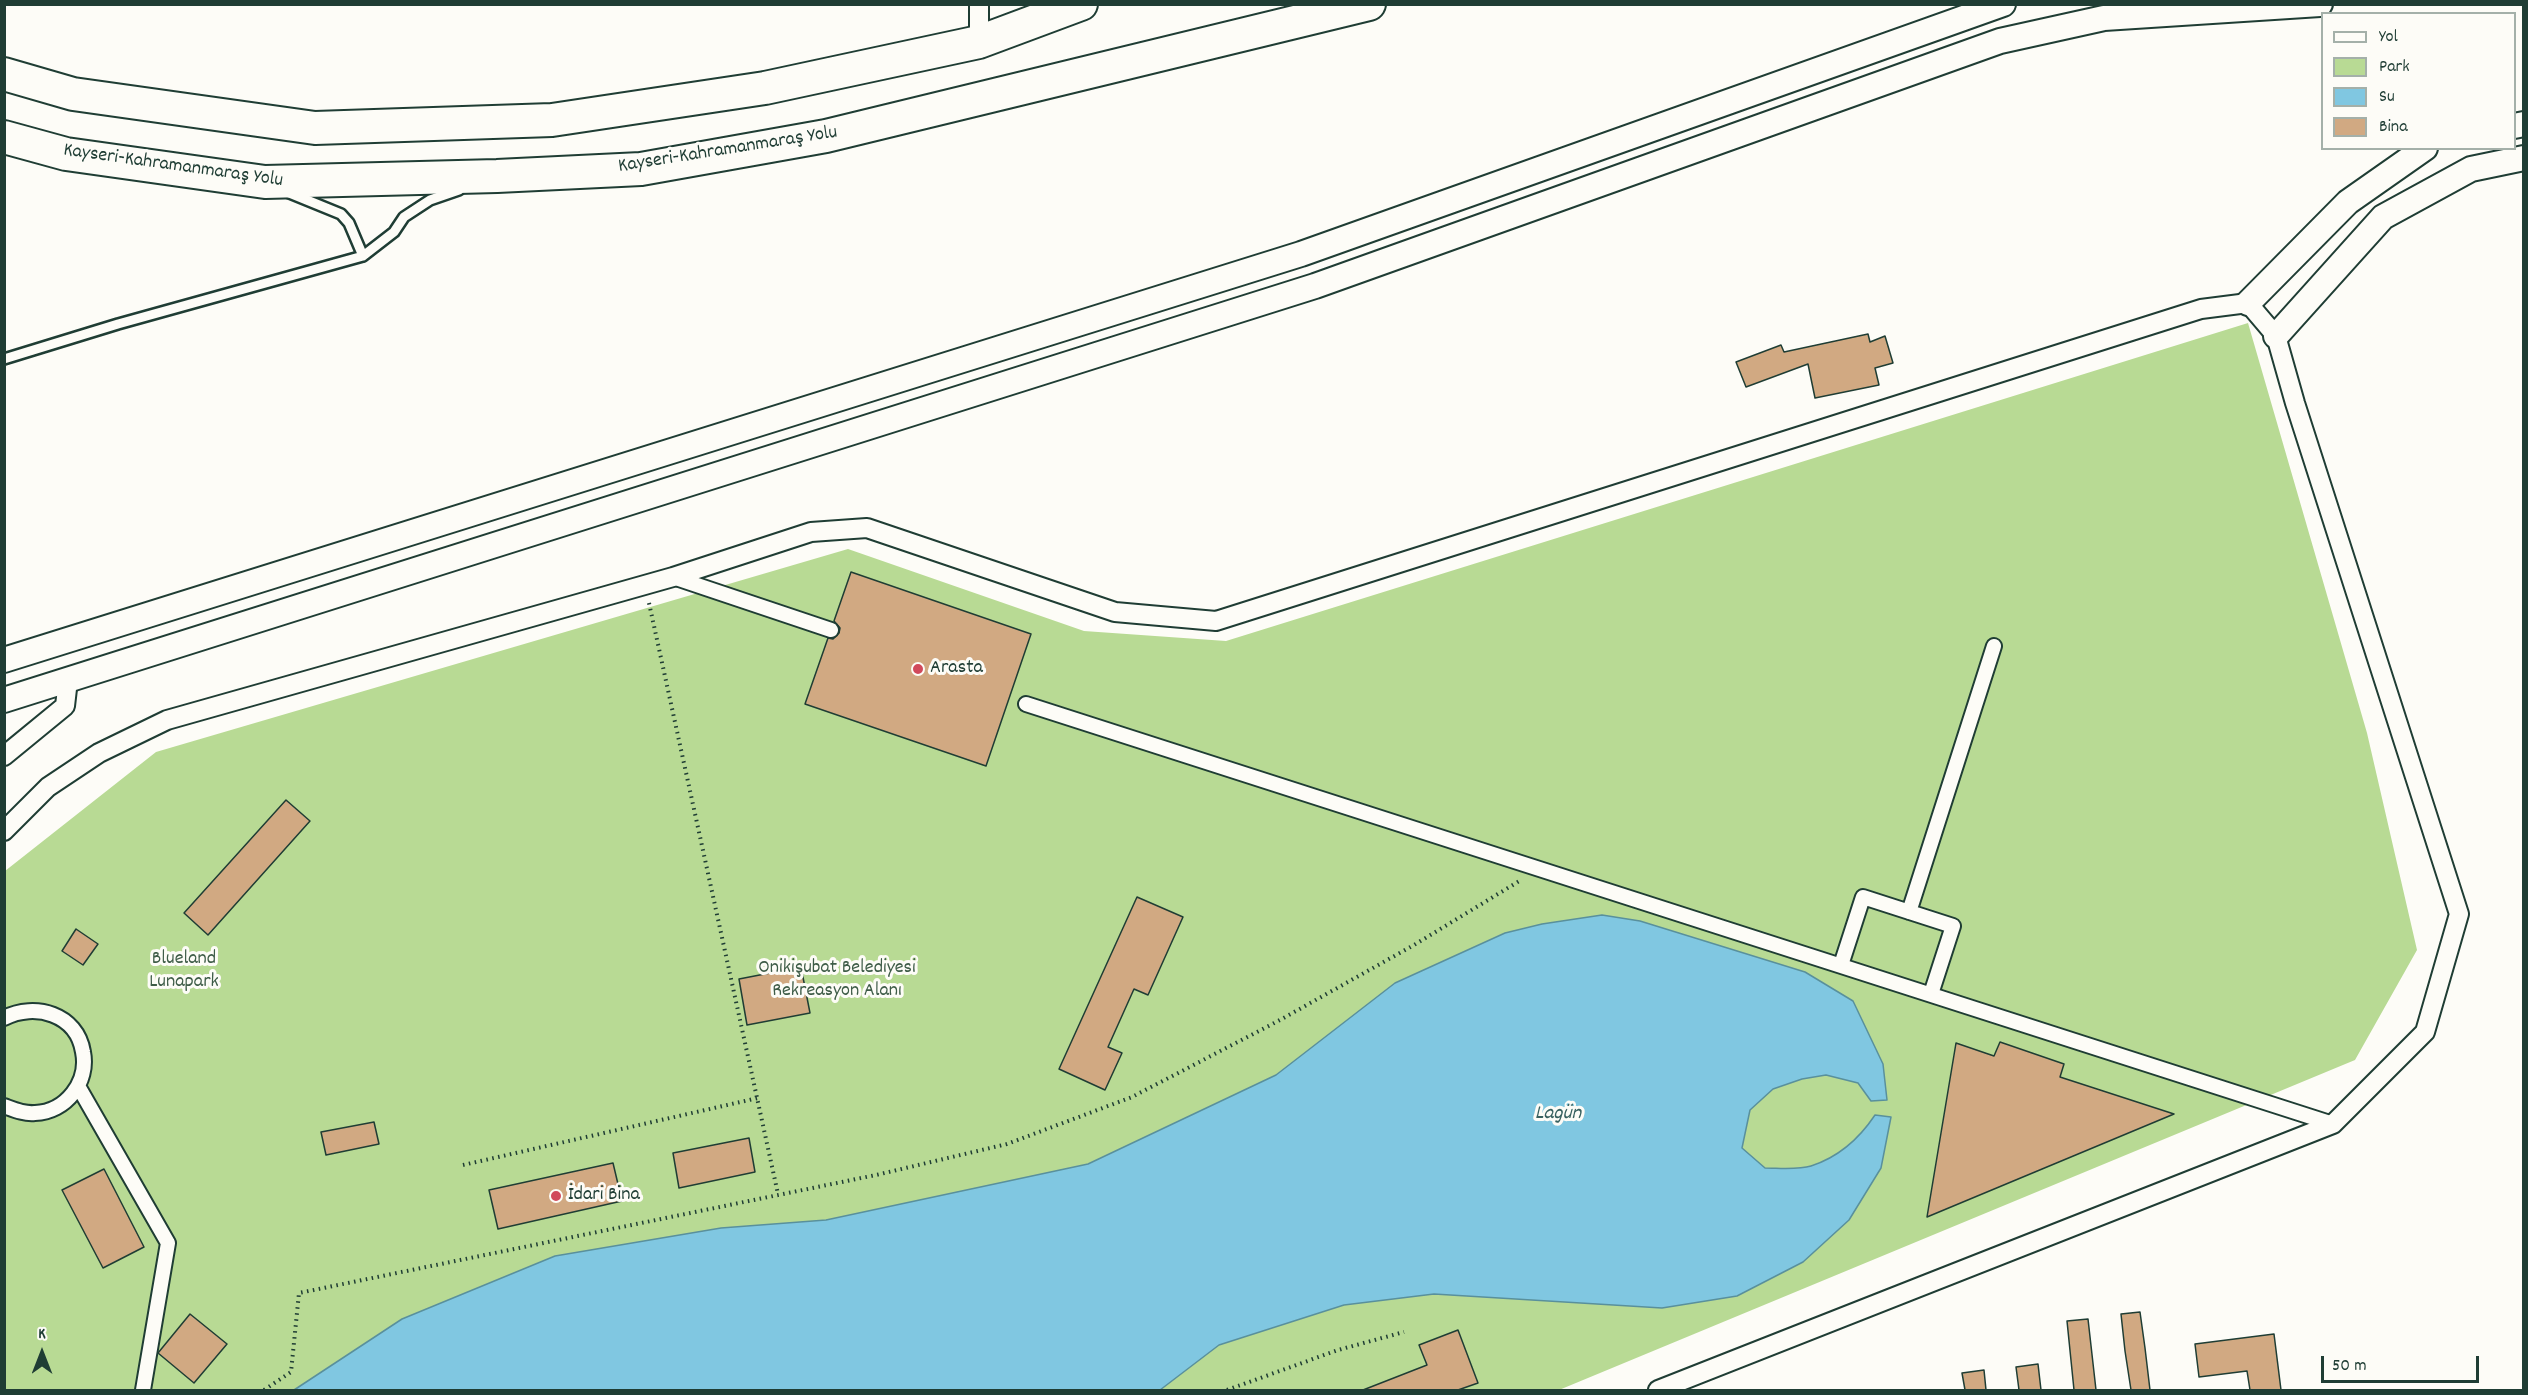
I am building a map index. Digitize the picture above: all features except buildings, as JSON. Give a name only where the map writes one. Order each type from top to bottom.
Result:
[{"type":"highway","points":[[4,74],[73,93],[315,128],[552,120],[765,88],[979,42],[1081,4]]},
{"type":"highway","name":"Kayseri-Kahramanmaraş Yolu","points":[[4,137],[66,154],[265,182],[497,177],[641,169],[826,136],[1369,4]]},
{"type":"street","points":[[979,4],[979,42]]},
{"type":"street","points":[[4,660],[1301,254],[2003,4]]},
{"type":"street","points":[[4,700],[1315,286],[2000,41],[2104,18],[2320,4]]},
{"type":"street","points":[[4,831],[48,787],[99,753],[167,720],[673,577],[811,532],[867,528],[1115,612],[1216,621],[2201,309],[2248,303],[2348,202],[2422,150]]},
{"type":"street","points":[[2276,336],[2383,217],[2470,169],[2523,158]]},
{"type":"street","points":[[1658,1390],[2333,1124],[2425,1032],[2459,915],[2295,404],[2276,336],[2248,303]]},
{"type":"street","points":[[673,577],[831,630]]},
{"type":"street","points":[[1909,912],[1994,646]]},
{"type":"street","points":[[4,756],[65,706],[69,680]]},
{"type":"street","points":[[1026,704],[2333,1124]]},
{"type":"street","points":[[1841,965],[1863,897],[1953,926],[1931,994]]},
{"type":"street","points":[[4,1018],[17,1011],[34,1009],[51,1013],[66,1022],[77,1035],[83,1052],[84,1069],[78,1086],[68,1100],[53,1109],[36,1114],[19,1112],[4,1106]]},
{"type":"street","points":[[78,1086],[168,1243],[143,1390]]},
{"type":"lane","points":[[4,359],[118,324],[363,256],[394,232],[404,217],[430,200],[497,177]]},
{"type":"lane","points":[[265,182],[340,214],[349,223],[363,256]]},
{"type":"path","points":[[645,584],[778,1194]]},
{"type":"path","points":[[264,1390],[291,1372],[299,1293],[1007,1144],[1132,1097],[1280,1020],[1414,945],[1539,868]]},
{"type":"path","points":[[463,1165],[758,1098]]},
{"type":"path","points":[[1227,1390],[1338,1350],[1404,1332]]},
{"type":"green space","name":"Onikişubat Belediyesi Rekreasyon Alanı","points":[[2248,323],[2367,733],[2417,950],[2355,1060],[1559,1390],[5,1390],[5,871],[156,752],[848,549],[1084,631],[1226,641]]},
{"type":"water","name":"Lagün","points":[[1602,915],[1640,921],[1805,972],[1853,1001],[1883,1064],[1887,1100],[1871,1101],[1858,1083],[1826,1075],[1802,1079],[1773,1089],[1750,1110],[1742,1148],[1765,1168],[1800,1168],[1831,1158],[1862,1132],[1875,1115],[1891,1117],[1881,1168],[1849,1220],[1803,1262],[1737,1296],[1662,1308],[1434,1294],[1344,1305],[1219,1345],[1160,1390],[294,1390],[402,1319],[555,1256],[721,1228],[826,1220],[1088,1164],[1276,1075],[1395,983],[1505,933],[1542,924]]},
{"type":"place","name":"Arasta","points":[[918,669]]},
{"type":"place","name":"İdari Bina","points":[[556,1196]]},
{"type":"park label","name":"Blueland Lunapark","points":[[184,972]]}]
